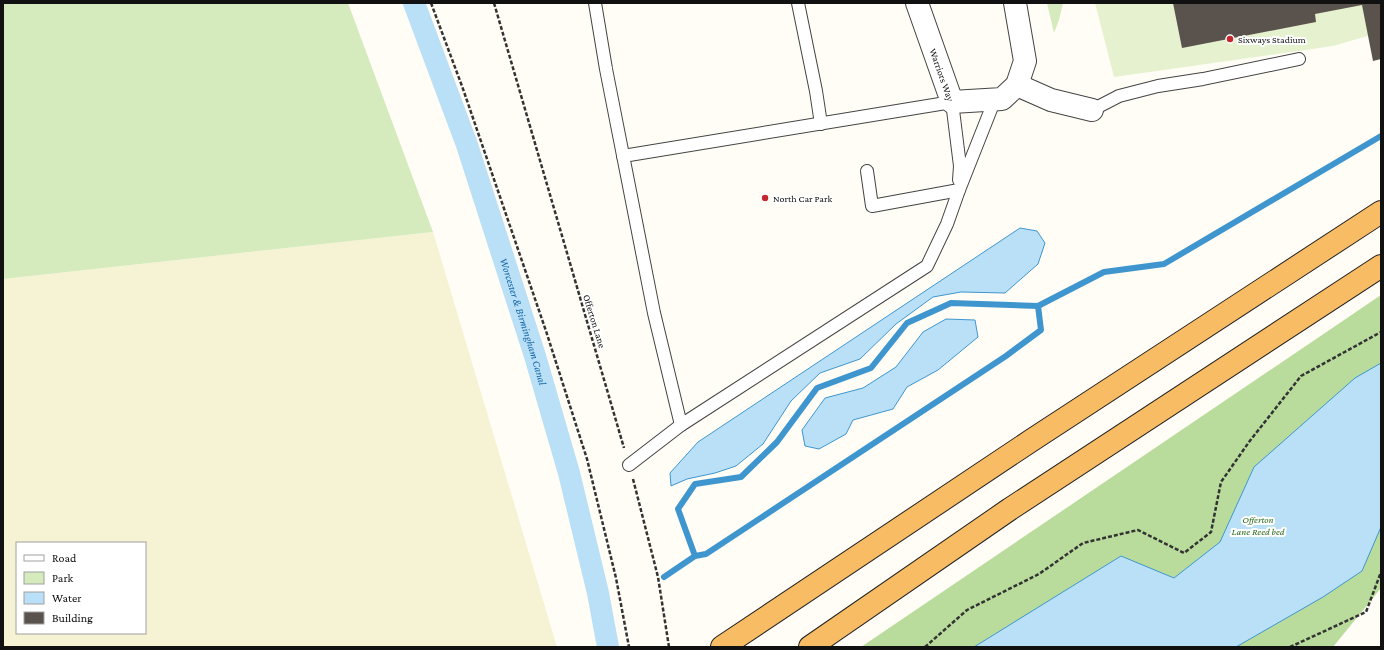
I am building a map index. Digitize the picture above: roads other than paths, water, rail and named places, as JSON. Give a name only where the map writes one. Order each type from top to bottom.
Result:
[{"type":"highway","points":[[722,647],[1032,440],[1381,212]]},
{"type":"highway","points":[[810,647],[1010,509],[1381,266]]},
{"type":"street","name":"Warriors Way","points":[[917,3],[952,102],[1002,99],[1017,85],[1025,61],[1015,3]]},
{"type":"street","points":[[1017,85],[1051,100],[1092,110]]},
{"type":"lane","points":[[595,3],[606,69],[654,313],[681,425]]},
{"type":"lane","points":[[798,3],[816,91],[821,124]]},
{"type":"lane","points":[[1092,110],[1119,96],[1158,86],[1211,78],[1299,59]]},
{"type":"lane","points":[[629,465],[681,425],[927,266],[947,224],[995,99]]},
{"type":"lane","points":[[623,156],[952,102],[960,166],[959,190]]},
{"type":"lane","points":[[867,171],[872,206],[959,190]]},
{"type":"water","points":[[1020,228],[1037,231],[1045,243],[1038,264],[1005,293],[961,292],[933,297],[896,324],[860,359],[820,373],[791,401],[763,444],[736,466],[715,473],[687,479],[671,486],[670,473],[698,442]]},
{"type":"water","points":[[946,319],[975,320],[978,337],[938,370],[907,387],[893,409],[853,420],[846,434],[819,449],[805,446],[802,430],[825,398],[863,388],[896,367],[923,332]]},
{"type":"water","points":[[1381,363],[1381,527],[1362,571],[1323,597],[1236,647],[974,647],[1121,556],[1174,578],[1220,542],[1254,467],[1355,378]]},
{"type":"waterway","name":"Worcester & Birmingham Canal","points":[[414,3],[467,145],[535,356],[569,473],[598,593],[608,647]]},
{"type":"waterway","points":[[664,577],[695,556],[678,509],[695,484],[741,477],[777,442],[817,388],[871,368],[907,323],[951,303],[1038,306],[1104,272],[1164,264],[1381,136]]},
{"type":"waterway","points":[[695,556],[706,554],[1006,356],[1041,330],[1038,306]]},
{"type":"place","name":"Sixways Stadium","points":[[1230,39]]},
{"type":"place","name":"North Car Park","points":[[765,198]]},
{"type":"park label","name":"Offerton Lane Reed bed","points":[[1258,524]]}]
